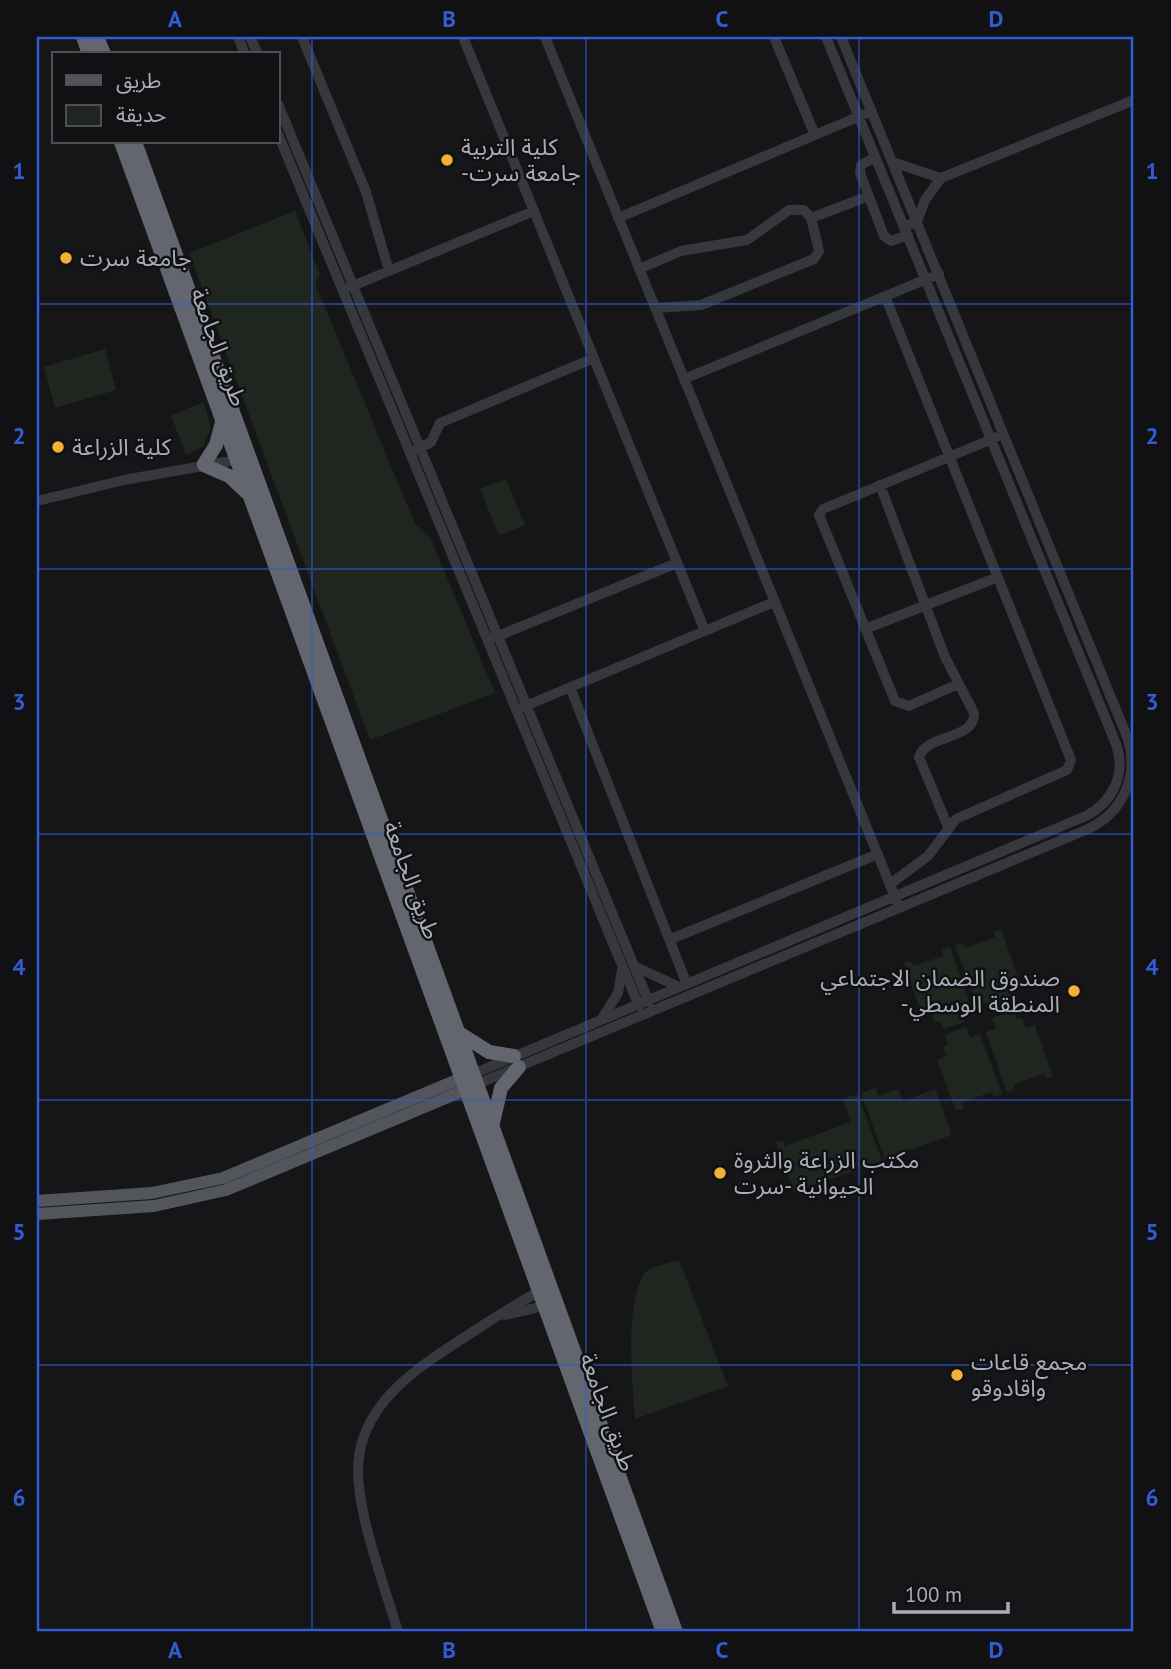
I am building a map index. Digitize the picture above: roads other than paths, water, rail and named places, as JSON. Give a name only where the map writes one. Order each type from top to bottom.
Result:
[{"type":"highway","name":"طريق الجامعة","points":[[122,144],[222,421],[242,456],[249,495],[341,728]]},
{"type":"highway","name":"طريق الجامعة","points":[[136,144],[242,456],[669,1631]]},
{"type":"highway","points":[[222,421],[216,445],[201,465],[229,476],[249,495]]},
{"type":"highway","name":"طريق الجامعة","points":[[422,954],[458,1032],[469,1081],[493,1128],[548,1297]]},
{"type":"highway","points":[[458,1032],[489,1052],[517,1061],[501,1088],[493,1128]]},
{"type":"main road","points":[[37,1201],[152,1193],[223,1178],[469,1081]]},
{"type":"main road","points":[[37,1214],[154,1206],[226,1190],[469,1081]]},
{"type":"street","points":[[302,37],[366,192],[390,271]]},
{"type":"street","points":[[463,37],[705,631]]},
{"type":"street","points":[[545,37],[899,906]]},
{"type":"street","points":[[774,37],[815,135]]},
{"type":"street","points":[[517,1061],[603,1017],[1087,815],[1105,802],[1115,786],[1120,767],[1116,744],[825,37]]},
{"type":"street","points":[[469,1081],[647,1011],[1088,829],[1114,810],[1130,791],[1133,768],[1128,739],[841,37]]},
{"type":"street","points":[[941,178],[893,161],[864,162],[860,168],[887,239],[895,241],[917,221],[925,200],[941,178],[1134,100]]},
{"type":"street","points":[[280,109],[348,288],[415,450],[522,708],[648,998],[647,1011]]},
{"type":"street","points":[[618,218],[872,111]]},
{"type":"street","points":[[280,138],[348,288]]},
{"type":"street","points":[[811,218],[869,196]]},
{"type":"street","points":[[639,269],[681,251],[747,240],[789,210],[804,210],[811,218],[819,251],[814,258],[701,305],[655,309]]},
{"type":"street","points":[[348,288],[534,211]]},
{"type":"street","points":[[684,379],[939,274]]},
{"type":"street","points":[[885,296],[998,577],[1070,766],[961,816],[947,827],[928,856],[890,884]]},
{"type":"street","points":[[415,450],[431,442],[440,423],[594,358]]},
{"type":"street","points":[[958,684],[909,706],[900,705],[894,698],[820,515],[823,509],[1004,434]]},
{"type":"street","points":[[37,501],[242,456]]},
{"type":"street","points":[[880,485],[958,684],[974,713],[973,723],[926,746],[919,757],[947,827]]},
{"type":"street","points":[[493,638],[677,563]]},
{"type":"street","points":[[865,629],[998,577]]},
{"type":"street","points":[[522,708],[774,602]]},
{"type":"street","points":[[570,687],[671,939],[682,984]]},
{"type":"street","points":[[522,708],[637,1003],[647,1011]]},
{"type":"street","points":[[1120,767],[1133,768]]},
{"type":"street","points":[[1105,802],[1114,810]]},
{"type":"street","points":[[671,939],[878,854]]},
{"type":"street","points":[[603,1017],[618,993],[622,966]]},
{"type":"street","points":[[634,966],[682,984]]},
{"type":"street","points":[[398,1632],[359,1489],[359,1458],[364,1434],[378,1408],[396,1387],[442,1352],[495,1318],[548,1297]]},
{"type":"street","points":[[495,1318],[548,1297]]},
{"type":"place","name":"كلية التربية -جامعة سرت","points":[[447,160]]},
{"type":"place","name":"جامعة سرت","points":[[66,258]]},
{"type":"place","name":"كلية الزراعة","points":[[58,447]]},
{"type":"place","name":"صندوق الضمان الاجتماعي -المنطقة الوسطي","points":[[1074,991]]},
{"type":"place","name":"مكتب الزراعة والثروة الحيوانية -سرت","points":[[720,1173]]},
{"type":"place","name":"مجمع قاعات واقادوقو","points":[[957,1375]]}]
